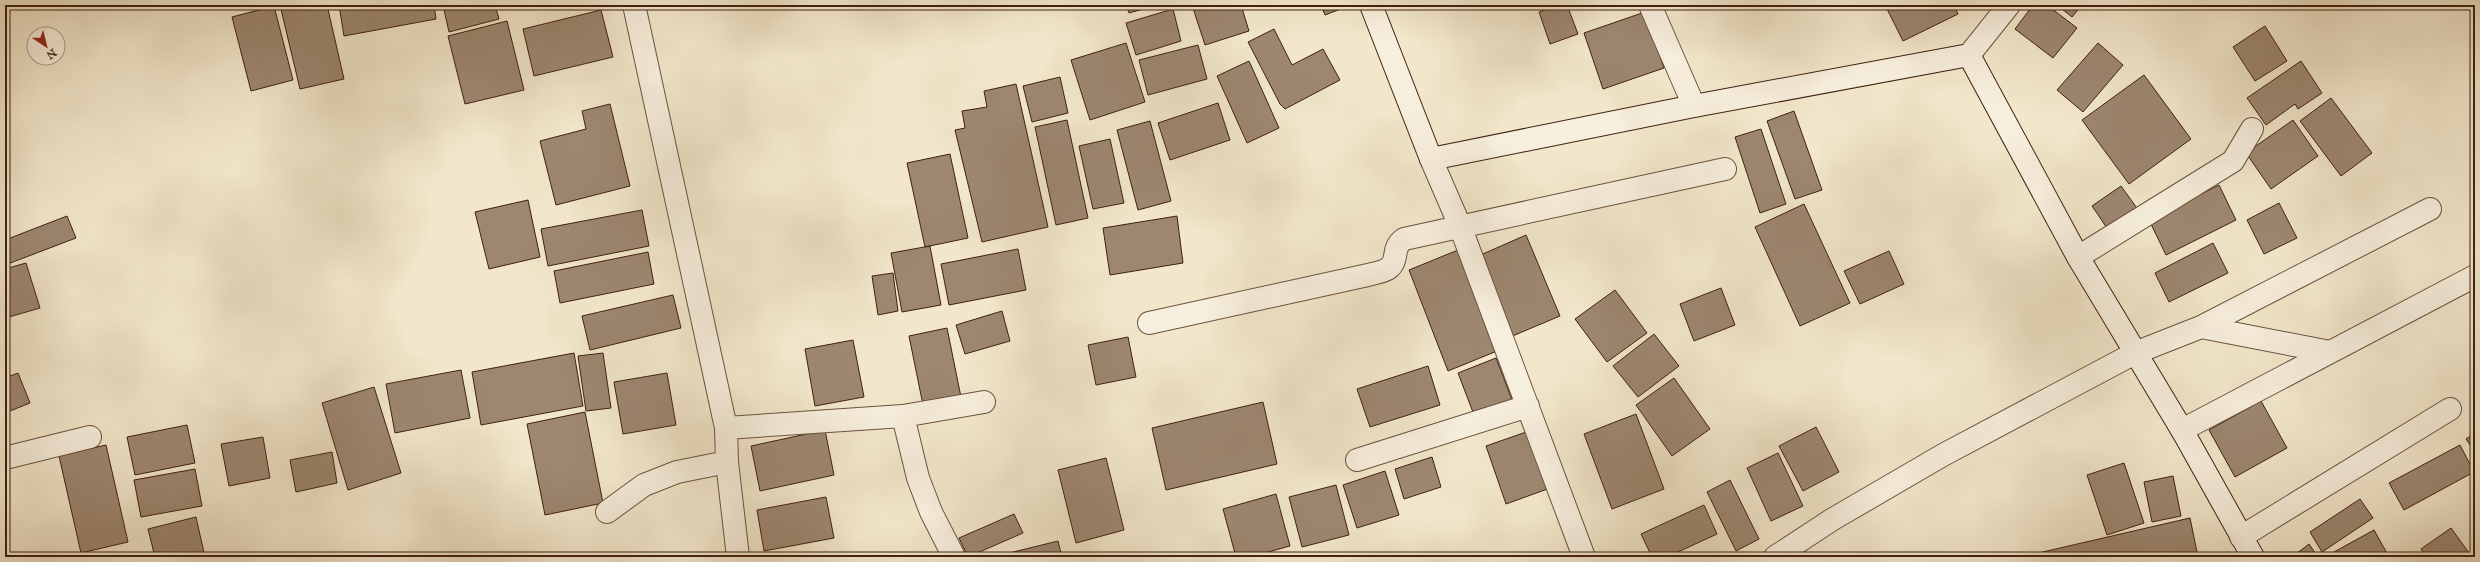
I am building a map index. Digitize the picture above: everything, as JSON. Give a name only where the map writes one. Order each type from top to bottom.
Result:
[{"type":"street","points":[[634,5],[726,428],[727,462],[738,557]]},
{"type":"street","points":[[1371,5],[1431,159],[1460,226],[1584,557]]},
{"type":"street","points":[[1650,5],[1694,106]]},
{"type":"street","points":[[1431,159],[1694,106],[1969,56],[2009,5]]},
{"type":"street","points":[[1969,56],[2078,257],[2182,430],[2253,557]]},
{"type":"street","points":[[2078,257],[2233,161],[2252,130]]},
{"type":"street","points":[[1149,323],[1368,276],[1390,267],[1394,261],[1396,247],[1404,239],[1726,169]]},
{"type":"street","points":[[1776,557],[1833,519],[1943,455],[2135,353],[2201,326],[2430,209]]},
{"type":"street","points":[[2182,430],[2475,276]]},
{"type":"street","points":[[2201,326],[2330,352]]},
{"type":"street","points":[[726,428],[903,416],[984,402]]},
{"type":"street","points":[[1357,460],[1528,406]]},
{"type":"street","points":[[2241,537],[2450,409]]},
{"type":"street","points":[[903,416],[918,478],[931,512],[954,557]]},
{"type":"street","points":[[5,458],[90,438]]},
{"type":"street","points":[[607,512],[644,485],[678,472],[727,462]]},
{"type":"building","points":[[280,5],[327,5],[344,79],[300,89]]},
{"type":"building","points":[[339,5],[434,5],[436,19],[344,36]]},
{"type":"building","points":[[443,5],[495,5],[499,19],[449,32]]},
{"type":"building","points":[[1126,5],[1157,5],[1129,13]]},
{"type":"building","points":[[1192,5],[1241,5],[1249,31],[1205,45]]},
{"type":"building","points":[[1321,5],[1351,5],[1325,15]]},
{"type":"building","points":[[1559,5],[1567,5],[1578,34],[1550,44],[1539,12]]},
{"type":"building","points":[[1885,5],[1954,5],[1958,14],[1903,41]]},
{"type":"building","points":[[2033,5],[2047,5],[2077,28],[2053,58],[2015,29]]},
{"type":"building","points":[[2057,5],[2082,5],[2072,17]]},
{"type":"building","points":[[274,6],[293,80],[251,91],[232,17]]},
{"type":"building","points":[[1173,9],[1181,41],[1136,55],[1126,23]]},
{"type":"building","points":[[601,10],[613,57],[534,76],[523,29]]},
{"type":"building","points":[[1645,12],[1664,68],[1603,89],[1584,33]]},
{"type":"building","points":[[507,21],[524,90],[465,104],[448,36]]},
{"type":"building","points":[[2265,26],[2287,61],[2255,81],[2233,47]]},
{"type":"building","points":[[1274,29],[1292,65],[1323,49],[1340,80],[1285,109],[1280,104],[1248,42]]},
{"type":"building","points":[[1126,43],[1145,102],[1090,120],[1071,60]]},
{"type":"building","points":[[2098,43],[2123,65],[2083,112],[2057,90]]},
{"type":"building","points":[[1198,45],[1207,79],[1148,95],[1139,60]]},
{"type":"building","points":[[1249,61],[1279,128],[1247,143],[1217,76]]},
{"type":"building","points":[[2301,61],[2322,93],[2298,109],[2295,104],[2266,125],[2247,98]]},
{"type":"building","points":[[2144,75],[2191,139],[2129,184],[2082,120]]},
{"type":"building","points":[[1060,77],[1068,113],[1032,122],[1023,86]]},
{"type":"building","points":[[1016,84],[1048,227],[982,242],[955,130],[965,128],[962,111],[987,107],[984,91]]},
{"type":"building","points":[[2331,98],[2372,153],[2341,176],[2300,121]]},
{"type":"building","points":[[1218,103],[1230,140],[1170,160],[1158,123]]},
{"type":"building","points":[[610,104],[630,186],[556,205],[540,141],[586,129],[582,111]]},
{"type":"building","points":[[1794,111],[1822,190],[1795,199],[1767,121]]},
{"type":"building","points":[[1067,120],[1088,218],[1056,225],[1035,127]]},
{"type":"building","points":[[2293,120],[2318,156],[2271,189],[2246,153]]},
{"type":"building","points":[[1150,121],[1171,201],[1138,210],[1117,130]]},
{"type":"building","points":[[1761,129],[1786,204],[1760,213],[1735,137]]},
{"type":"building","points":[[1110,139],[1124,203],[1093,209],[1079,146]]},
{"type":"building","points":[[950,154],[968,238],[925,247],[907,163]]},
{"type":"building","points":[[2219,185],[2236,220],[2166,255],[2149,220]]},
{"type":"building","points":[[2121,186],[2139,211],[2109,231],[2092,206]]},
{"type":"building","points":[[528,200],[540,257],[489,269],[475,212]]},
{"type":"building","points":[[2279,203],[2297,238],[2264,254],[2247,220]]},
{"type":"building","points":[[1804,204],[1850,303],[1800,326],[1755,227]]},
{"type":"building","points":[[642,210],[649,246],[548,266],[541,229]]},
{"type":"building","points":[[67,216],[76,238],[5,265],[5,240]]},
{"type":"building","points":[[1177,216],[1183,263],[1110,275],[1103,228]]},
{"type":"building","points":[[1526,235],[1560,316],[1510,337],[1476,257]]},
{"type":"building","points":[[2213,243],[2228,273],[2169,302],[2155,273]]},
{"type":"building","points":[[930,246],[941,305],[902,312],[891,253]]},
{"type":"building","points":[[1018,249],[1026,290],[949,305],[941,264]]},
{"type":"building","points":[[1458,250],[1497,351],[1448,371],[1409,270]]},
{"type":"building","points":[[1889,251],[1904,284],[1860,304],[1844,271]]},
{"type":"building","points":[[648,252],[654,284],[560,303],[554,271]]},
{"type":"building","points":[[26,263],[40,308],[9,317],[5,304],[5,269]]},
{"type":"building","points":[[893,273],[898,311],[878,315],[872,276]]},
{"type":"building","points":[[1721,288],[1735,325],[1694,341],[1680,304]]},
{"type":"building","points":[[1615,290],[1647,333],[1607,362],[1575,319]]},
{"type":"building","points":[[673,295],[681,328],[590,350],[582,316]]},
{"type":"building","points":[[1002,311],[1010,341],[965,354],[956,325]]},
{"type":"building","points":[[947,328],[961,397],[923,405],[909,336]]},
{"type":"building","points":[[1654,334],[1679,366],[1638,397],[1613,366]]},
{"type":"building","points":[[1128,337],[1136,377],[1096,385],[1088,345]]},
{"type":"building","points":[[853,340],[864,397],[815,406],[805,349]]},
{"type":"building","points":[[574,353],[583,406],[481,425],[472,372]]},
{"type":"building","points":[[603,353],[611,408],[586,411],[578,356]]},
{"type":"building","points":[[1496,358],[1514,405],[1476,420],[1458,373]]},
{"type":"building","points":[[1428,366],[1440,405],[1370,427],[1357,389]]},
{"type":"building","points":[[461,370],[470,418],[395,433],[386,384]]},
{"type":"building","points":[[18,373],[30,403],[5,413],[5,378]]},
{"type":"building","points":[[667,373],[676,425],[623,434],[614,382]]},
{"type":"building","points":[[1674,378],[1710,429],[1672,456],[1636,405]]},
{"type":"building","points":[[374,387],[401,473],[348,490],[322,403]]},
{"type":"building","points":[[2261,401],[2287,448],[2235,477],[2209,430]]},
{"type":"building","points":[[1263,402],[1277,464],[1166,490],[1152,428]]},
{"type":"building","points":[[585,412],[603,503],[545,515],[527,424]]},
{"type":"building","points":[[1636,414],[1664,489],[1612,509],[1584,434]]},
{"type":"building","points":[[187,425],[195,463],[135,475],[127,437]]},
{"type":"building","points":[[1816,427],[1839,472],[1803,491],[1779,446]]},
{"type":"building","points":[[825,430],[834,475],[760,491],[751,446]]},
{"type":"building","points":[[1532,430],[1553,487],[1506,504],[1486,446]]},
{"type":"building","points":[[2475,433],[2475,452],[2466,439]]},
{"type":"building","points":[[263,437],[270,478],[229,486],[221,444]]},
{"type":"building","points":[[106,445],[128,542],[81,553],[59,456]]},
{"type":"building","points":[[2460,445],[2474,472],[2404,510],[2389,483]]},
{"type":"building","points":[[332,452],[337,483],[296,492],[290,460]]},
{"type":"building","points":[[1778,453],[1803,506],[1771,521],[1747,468]]},
{"type":"building","points":[[1432,457],[1441,487],[1404,499],[1395,469]]},
{"type":"building","points":[[1106,458],[1124,530],[1076,543],[1058,470]]},
{"type":"building","points":[[2124,463],[2144,523],[2107,535],[2087,475]]},
{"type":"building","points":[[195,469],[202,506],[141,517],[134,480]]},
{"type":"building","points":[[1385,471],[1399,515],[1357,528],[1343,485]]},
{"type":"building","points":[[2173,476],[2181,516],[2152,522],[2144,482]]},
{"type":"building","points":[[1730,480],[1759,539],[1736,551],[1707,492]]},
{"type":"building","points":[[1336,485],[1349,535],[1302,547],[1289,497]]},
{"type":"building","points":[[1276,494],[1290,546],[1250,557],[1236,557],[1223,509]]},
{"type":"building","points":[[826,497],[834,538],[764,551],[757,510]]},
{"type":"building","points":[[2360,499],[2373,518],[2322,552],[2310,532]]},
{"type":"building","points":[[1704,505],[1717,534],[1667,557],[1652,557],[1641,534]]},
{"type":"building","points":[[1014,514],[1023,533],[968,557],[959,538]]},
{"type":"building","points":[[196,517],[205,557],[155,557],[148,529]]},
{"type":"building","points":[[2190,518],[2198,557],[2021,557]]},
{"type":"building","points":[[2451,528],[2469,553],[2463,557],[2426,557],[2421,549]]},
{"type":"building","points":[[2374,530],[2388,555],[2384,557],[2337,557],[2334,552]]},
{"type":"building","points":[[1058,541],[1062,557],[993,557]]},
{"type":"building","points":[[2309,544],[2318,557],[2292,557]]},
{"type":"building","points":[[827,552],[828,557],[802,557]]}]
